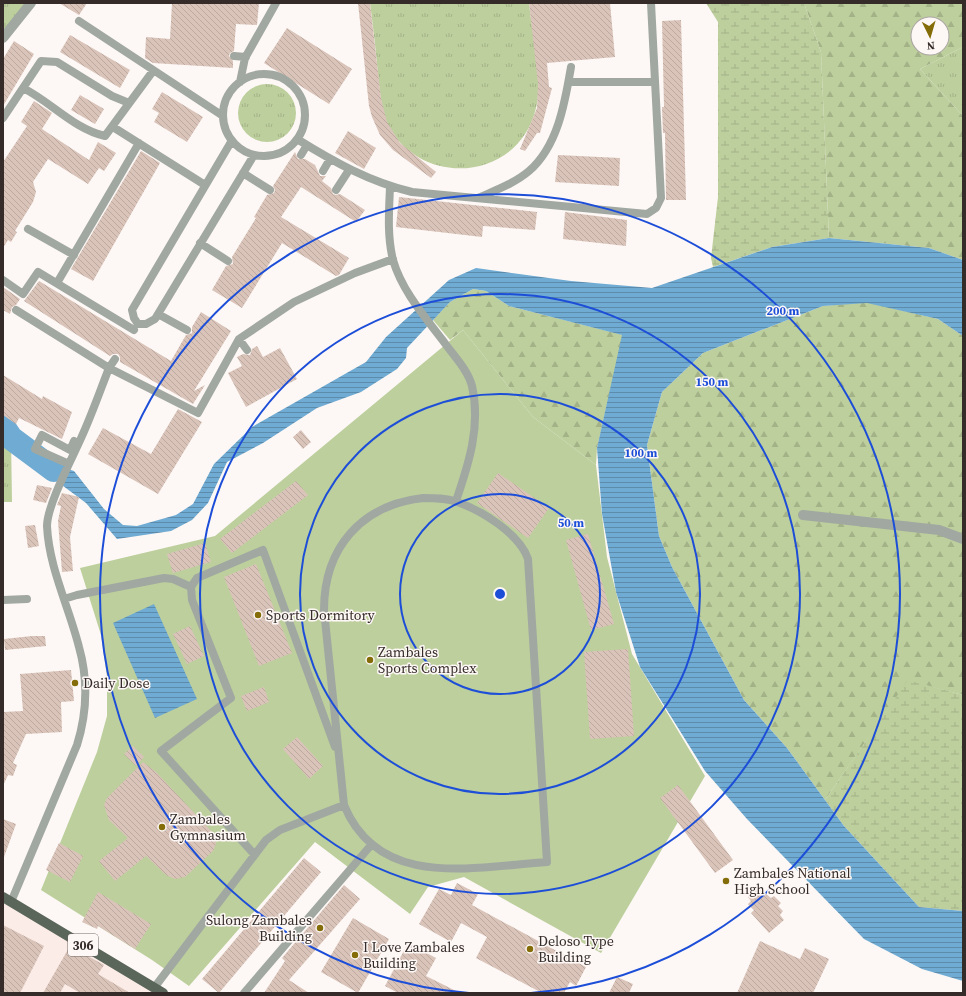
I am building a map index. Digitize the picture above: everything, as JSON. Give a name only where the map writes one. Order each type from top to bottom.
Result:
[{"type":"main road","name":"306","points":[[7,899],[163,993]]},
{"type":"street","points":[[3,38],[31,3]]},
{"type":"street","points":[[803,515],[939,530],[963,539]]},
{"type":"lane","points":[[240,82],[246,57],[276,3]]},
{"type":"lane","points":[[297,139],[336,160],[350,170],[390,187],[412,192],[647,214],[656,208],[661,198],[651,3]]},
{"type":"lane","points":[[260,12],[270,12]]},
{"type":"lane","points":[[79,21],[223,116]]},
{"type":"lane","points":[[234,56],[246,57]]},
{"type":"lane","points":[[3,118],[41,61],[57,62],[112,96],[129,103]]},
{"type":"lane","points":[[478,198],[514,182],[530,170],[543,154],[555,132],[571,67]]},
{"type":"lane","points":[[22,88],[36,95],[91,133],[105,136],[153,71]]},
{"type":"lane","points":[[264,74],[277,76],[288,81],[298,91],[304,104],[306,119],[302,132],[297,139],[282,152],[268,156],[254,155],[242,150],[231,142],[225,129],[223,116],[225,103],[230,91],[240,82],[251,76],[264,74]]},
{"type":"lane","points":[[568,82],[655,82]]},
{"type":"lane","points":[[113,127],[205,185]]},
{"type":"lane","points":[[134,330],[132,310],[231,142]]},
{"type":"lane","points":[[57,283],[139,143]]},
{"type":"lane","points":[[301,155],[307,145]]},
{"type":"lane","points":[[134,330],[155,319],[254,155]]},
{"type":"lane","points":[[323,171],[336,160]]},
{"type":"lane","points":[[336,190],[350,170]]},
{"type":"lane","points":[[243,173],[270,190]]},
{"type":"lane","points":[[390,187],[389,222],[393,260],[402,282],[417,307],[465,371],[472,384],[475,407],[475,432],[470,460],[456,501]]},
{"type":"lane","points":[[28,229],[74,255]]},
{"type":"lane","points":[[200,243],[228,261]]},
{"type":"lane","points":[[16,310],[109,368],[198,413],[239,339],[294,302],[355,273],[393,260]]},
{"type":"lane","points":[[3,280],[23,294],[38,272],[134,330]]},
{"type":"lane","points":[[158,314],[187,330]]},
{"type":"lane","points":[[239,339],[247,350]]},
{"type":"lane","points":[[7,899],[77,745],[83,726],[85,701],[84,677],[79,647],[50,547],[47,525],[52,506],[68,466],[87,424],[109,368],[115,359]]},
{"type":"lane","points":[[68,466],[35,449],[42,435],[70,450],[83,422],[87,424]]},
{"type":"lane","points":[[440,498],[456,501],[480,512],[503,528],[526,550],[528,558],[547,862],[441,870],[417,866],[394,859],[372,844],[360,833],[349,817],[344,805],[324,610],[324,591],[328,572],[337,553],[351,531],[378,511],[409,500],[440,498]]},
{"type":"lane","points":[[254,854],[160,751],[230,698],[192,600],[191,587],[197,578],[263,550],[339,758]]},
{"type":"lane","points":[[64,599],[77,595],[164,578],[173,579],[191,587]]},
{"type":"lane","points":[[3,600],[27,599]]},
{"type":"lane","points":[[154,988],[266,840],[280,830],[344,805]]},
{"type":"lane","points":[[244,993],[372,844]]},
{"type":"shaded area","points":[[3,897],[163,993],[3,993]]},
{"type":"green space","points":[[3,3],[26,3],[3,32]]},
{"type":"green space","points":[[370,3],[529,3],[538,71],[538,97],[536,108],[526,133],[510,151],[490,163],[467,168],[444,167],[421,159],[402,144],[387,123],[383,112]]},
{"type":"green space","points":[[706,3],[804,3],[821,52],[829,238],[772,247],[713,267],[711,258],[718,197],[718,22]]},
{"type":"green space","points":[[804,3],[963,3],[963,47],[950,54],[950,16],[910,16],[910,56],[945,56],[920,69],[963,116],[963,260],[929,248],[829,238],[821,52]]},
{"type":"green space","points":[[963,47],[963,116],[920,69],[945,56],[950,56],[950,54]]},
{"type":"green space","points":[[261,84],[273,84],[288,92],[296,107],[296,119],[288,134],[273,142],[261,142],[246,134],[238,119],[238,107],[246,92]]},
{"type":"green space","points":[[473,289],[486,291],[509,306],[623,335],[597,448],[596,465],[533,417],[463,330],[450,340],[433,320],[450,302]]},
{"type":"green space","points":[[866,302],[938,319],[963,336],[963,695],[908,681],[825,800],[787,748],[744,700],[672,567],[659,536],[647,445],[662,392],[703,353],[823,306]]},
{"type":"green space","name":"Zambales Sports Complex","points":[[463,330],[533,417],[596,465],[607,557],[632,654],[705,776],[601,953],[464,877],[428,887],[410,914],[315,842],[189,986],[152,960],[41,890],[97,752],[107,716],[107,677],[101,635],[80,568],[215,536]]},
{"type":"green space","points":[[3,426],[11,438],[12,502],[3,502]]},
{"type":"green space","points":[[908,680],[963,695],[963,911],[919,907],[844,826],[825,800]]},
{"type":"water","points":[[829,238],[929,248],[963,260],[963,336],[938,319],[867,303],[823,306],[703,353],[662,392],[647,445],[659,536],[672,567],[744,700],[787,748],[844,826],[919,907],[963,911],[963,981],[922,969],[864,939],[747,819],[705,771],[640,667],[616,592],[602,514],[597,448],[622,335],[509,306],[486,291],[473,289],[450,302],[407,348],[406,358],[397,369],[361,392],[317,408],[263,443],[227,462],[208,503],[192,520],[171,531],[117,539],[86,503],[43,471],[28,450],[50,463],[74,471],[104,509],[123,525],[137,526],[176,515],[193,504],[214,464],[252,427],[366,362],[386,337],[449,280],[476,268],[571,281],[652,288],[772,247]]},
{"type":"water","points":[[154,604],[197,699],[155,718],[113,623]]},
{"type":"building","points":[[59,3],[87,3],[79,15]]},
{"type":"building","points":[[172,3],[259,3],[257,25],[236,24],[234,51],[230,53],[229,56],[233,61],[233,68],[153,63],[145,58],[146,37],[170,39]]},
{"type":"building","points":[[358,3],[370,3],[381,98],[387,122],[400,143],[436,172],[431,178],[393,150],[380,135],[372,117],[369,106]]},
{"type":"building","points":[[529,3],[610,3],[615,57],[547,63],[549,87],[552,88],[540,133],[537,133],[525,151],[520,149],[537,108],[538,84]]},
{"type":"building","points":[[681,20],[686,200],[666,200],[665,133],[663,133],[662,107],[664,107],[662,21]]},
{"type":"building","points":[[287,28],[352,69],[329,104],[264,63]]},
{"type":"building","points":[[70,35],[130,70],[120,88],[60,52]]},
{"type":"building","points":[[14,41],[34,54],[3,106],[3,59]]},
{"type":"building","points":[[162,92],[203,117],[187,142],[154,122],[159,113],[152,109]]},
{"type":"building","points":[[80,95],[104,109],[95,124],[71,110]]},
{"type":"building","points":[[34,101],[52,113],[42,129],[89,160],[98,142],[116,153],[104,171],[99,168],[88,184],[48,159],[33,182],[36,192],[33,202],[15,231],[17,232],[11,242],[8,240],[3,248],[3,162],[27,126],[21,122]]},
{"type":"building","points":[[348,131],[376,148],[364,169],[335,153]]},
{"type":"building","points":[[141,151],[160,163],[93,281],[71,269]]},
{"type":"building","points":[[295,152],[298,159],[305,159],[315,165],[320,176],[326,176],[322,181],[331,188],[333,194],[340,194],[365,210],[356,222],[301,187],[281,217],[349,258],[339,275],[336,276],[282,243],[242,308],[212,290],[226,266],[233,264],[232,257],[256,218],[254,217],[267,195],[274,193],[275,190],[273,186]]},
{"type":"building","points":[[558,155],[620,158],[619,186],[555,182]]},
{"type":"building","points":[[399,197],[537,212],[535,230],[483,226],[482,237],[396,227]]},
{"type":"building","points":[[565,212],[627,220],[626,246],[563,239]]},
{"type":"building","points":[[39,281],[171,361],[186,335],[192,333],[192,327],[201,312],[231,331],[194,391],[205,385],[193,404],[120,362],[120,357],[118,354],[113,354],[110,356],[24,301]]},
{"type":"building","points":[[3,287],[20,299],[16,305],[12,307],[10,314],[3,310]]},
{"type":"building","points":[[257,346],[263,357],[280,348],[297,379],[246,407],[228,373],[242,366],[237,357],[243,354],[250,355],[252,349]]},
{"type":"building","points":[[3,375],[42,399],[43,396],[72,412],[62,439],[19,418],[16,424],[3,415]]},
{"type":"building","points":[[178,409],[202,422],[158,494],[88,454],[103,428],[151,454]]},
{"type":"building","points":[[301,430],[311,442],[303,449],[293,437]]},
{"type":"building","points":[[498,473],[549,508],[528,538],[477,503]]},
{"type":"building","points":[[296,481],[308,495],[232,553],[220,539]]},
{"type":"building","points":[[37,485],[52,488],[46,503],[33,500]]},
{"type":"building","points":[[62,493],[79,497],[70,537],[73,571],[62,572],[58,521],[61,506],[57,505]]},
{"type":"building","points":[[35,525],[39,546],[28,548],[25,526]]},
{"type":"building","points":[[588,534],[614,624],[591,630],[566,540]]},
{"type":"building","points":[[205,543],[211,562],[173,573],[167,554]]},
{"type":"building","name":"Sports Dormitory","points":[[256,564],[292,653],[259,666],[224,577]]},
{"type":"building","points":[[190,626],[204,656],[187,664],[173,634]]},
{"type":"building","points":[[45,636],[46,646],[5,650],[4,639]]},
{"type":"building","points":[[628,649],[634,736],[590,739],[584,652]]},
{"type":"building","points":[[71,670],[74,701],[61,702],[62,732],[26,734],[13,763],[17,765],[13,776],[8,775],[3,786],[3,712],[23,711],[20,674]]},
{"type":"building","points":[[264,687],[269,702],[247,711],[241,696]]},
{"type":"building","points":[[297,737],[323,766],[309,779],[283,749]]},
{"type":"building","points":[[133,746],[144,757],[136,766],[124,754]]},
{"type":"building","name":"Zambales Gymnasium","points":[[143,762],[156,772],[214,834],[216,844],[213,851],[185,877],[175,879],[166,875],[146,856],[115,881],[99,861],[128,838],[109,820],[104,805],[107,798]]},
{"type":"building","points":[[678,785],[733,860],[715,873],[660,798]]},
{"type":"building","points":[[3,819],[16,824],[4,857],[3,857]]},
{"type":"building","points":[[59,843],[83,856],[70,882],[46,870]]},
{"type":"building","points":[[304,858],[321,872],[219,993],[202,979]]},
{"type":"building","points":[[457,883],[478,894],[472,905],[586,967],[576,986],[570,982],[564,993],[542,993],[476,958],[487,937],[461,923],[451,942],[419,924],[439,889],[451,895]]},
{"type":"building","name":"Sulong Zambales Building","points":[[344,885],[360,899],[289,980],[309,993],[264,993],[285,961],[282,958]]},
{"type":"building","points":[[759,888],[771,898],[774,896],[781,903],[778,906],[783,911],[780,915],[784,920],[769,933],[751,913],[754,910],[748,904],[751,901],[748,897]]},
{"type":"building","points":[[98,892],[151,924],[135,949],[98,926],[97,929],[82,922]]},
{"type":"building","name":"I Love Zambales Building","points":[[353,918],[389,939],[358,993],[321,972]]},
{"type":"building","points":[[3,925],[44,946],[20,993],[3,993]]},
{"type":"building","points":[[760,941],[800,959],[805,948],[829,959],[813,993],[737,993]]},
{"type":"building","points":[[408,943],[436,958],[426,976],[460,993],[398,993],[385,986]]},
{"type":"building","points":[[70,946],[104,965],[98,974],[130,993],[80,993],[65,984],[60,993],[43,993]]},
{"type":"building","points":[[617,977],[633,984],[629,993],[609,993]]},
{"type":"waterway","points":[[3,426],[11,438],[54,470]]},
{"type":"place","name":"Sports Dormitory","points":[[258,615]]},
{"type":"place","name":"Zambales Sports Complex","points":[[370,660]]},
{"type":"place","name":"Daily Dose","points":[[75,683]]},
{"type":"place","name":"Zambales Gymnasium","points":[[162,827]]},
{"type":"place","name":"Zambales National High School","points":[[726,881]]},
{"type":"place","name":"Sulong Zambales Building","points":[[320,928]]},
{"type":"place","name":"Deloso Type Building","points":[[530,949]]},
{"type":"place","name":"I Love Zambales Building","points":[[355,955]]}]
